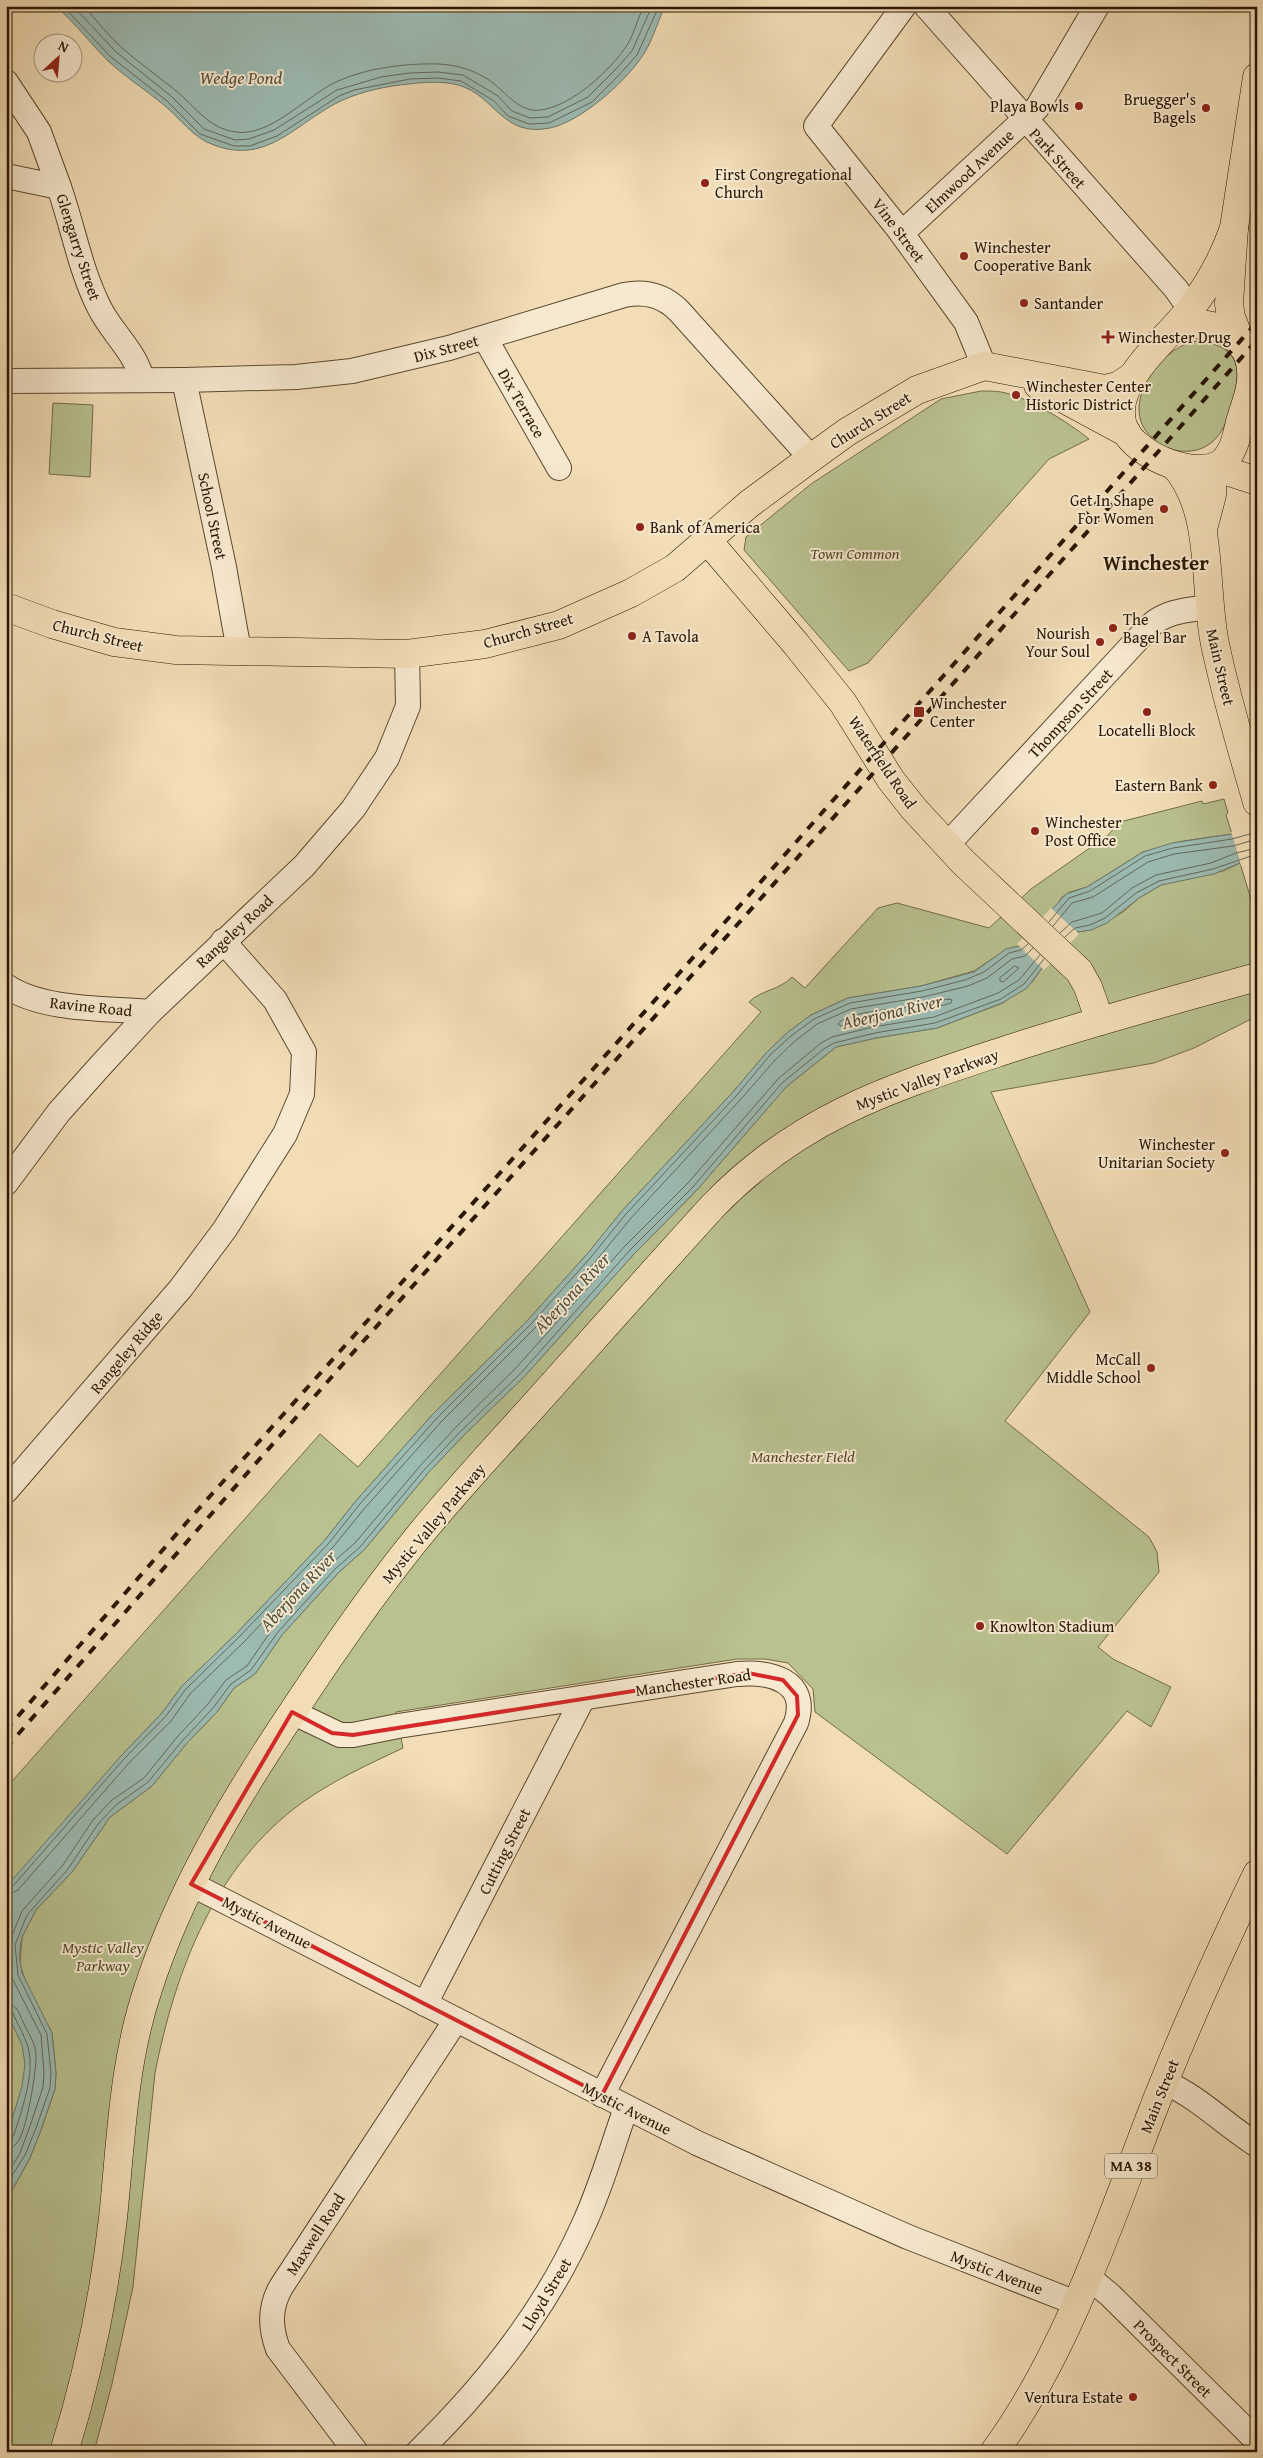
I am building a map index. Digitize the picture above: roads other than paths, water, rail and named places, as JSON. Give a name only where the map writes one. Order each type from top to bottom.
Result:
[{"type":"main road","points":[[1214,468],[1227,457],[1236,440],[1251,400],[1249,358],[1242,346],[1231,317],[1229,304],[1234,228],[1257,77]]},
{"type":"main road","points":[[1234,228],[1219,264],[1182,319],[1133,376],[1122,403],[1121,417],[1126,433],[1148,452],[1174,464],[1191,469],[1214,468],[1257,481]]},
{"type":"main road","points":[[1182,319],[1189,324],[1211,326],[1225,331],[1242,346]]},
{"type":"main road","name":"Church Street","points":[[6,607],[52,624],[114,642],[176,650],[407,654],[485,644],[559,625],[630,593],[668,572],[708,541],[749,504],[811,458],[847,432],[917,390],[984,366],[1105,389],[1118,386],[1133,376]]},
{"type":"main road","name":"Church Street","points":[[1013,371],[1126,433]]},
{"type":"main road","points":[[1236,440],[1243,452],[1257,463]]},
{"type":"main road","name":"Main Street","points":[[1174,464],[1188,484],[1203,530],[1208,606],[1221,672],[1251,759],[1257,802]]},
{"type":"main road","name":"Main Street","points":[[1203,530],[1212,495],[1214,468]]},
{"type":"main road","name":"Waterfield Road","points":[[708,541],[843,703],[898,790],[947,845],[1074,966],[1085,981],[1100,1021]]},
{"type":"main road","name":"Mystic Valley Parkway","points":[[64,2452],[88,2368],[103,2292],[125,2090],[135,2032],[157,1964],[191,1884],[229,1814],[292,1712],[358,1616],[427,1526],[713,1206],[755,1167],[809,1128],[877,1095],[923,1077],[1100,1021],[1257,977]]},
{"type":"main road","name":"Main Street","points":[[1000,2449],[1038,2381],[1076,2303],[1164,2082],[1257,1874]]},
{"type":"street","name":"Vine Street","points":[[904,6],[816,126],[902,233],[966,322],[984,366]]},
{"type":"street","name":"Park Street","points":[[926,6],[1024,120],[1176,289],[1182,319]]},
{"type":"street","name":"Elmwood Avenue","points":[[902,233],[1040,104],[1097,6]]},
{"type":"street","points":[[6,82],[39,132],[59,186]]},
{"type":"street","name":"Glengarry Street","points":[[6,176],[59,186],[88,284],[107,322],[134,360],[142,379]]},
{"type":"street","name":"Dix Street","points":[[6,381],[296,377],[352,371],[485,338],[632,294],[647,293],[661,298],[679,310],[811,458]]},
{"type":"street","name":"Dix Terrace","points":[[485,338],[559,468]]},
{"type":"street","name":"School Street","points":[[184,380],[224,567],[239,651]]},
{"type":"street","name":"Thompson Street","points":[[947,845],[1150,626],[1173,613],[1208,606]]},
{"type":"street","name":"Rangeley Road","points":[[6,1183],[59,1112],[150,1012],[304,866],[353,809],[387,758],[408,706],[407,654]]},
{"type":"street","name":"Rangeley Ridge","points":[[6,1491],[181,1288],[239,1208],[285,1134],[302,1094],[304,1052],[275,1000],[223,941]]},
{"type":"street","name":"Ravine Road","points":[[6,986],[15,992],[53,1004],[150,1012]]},
{"type":"street","name":"Manchester Road","points":[[292,1712],[332,1733],[353,1736],[398,1726],[753,1673],[768,1674],[783,1680],[797,1696],[799,1709],[796,1722],[602,2095]]},
{"type":"street","name":"Cutting Street","points":[[425,2004],[583,1698]]},
{"type":"street","name":"Mystic Avenue","points":[[191,1884],[710,2150],[885,2228],[1076,2303]]},
{"type":"street","name":"Maxwell Road","points":[[356,2452],[278,2349],[272,2329],[273,2303],[281,2287],[456,2020]]},
{"type":"street","points":[[1164,2082],[1188,2093],[1230,2127],[1257,2145]]},
{"type":"street","name":"Lloyd Street","points":[[418,2452],[489,2378],[522,2334],[546,2297],[584,2224],[626,2108]]},
{"type":"street","name":"Prospect Street","points":[[1087,2276],[1110,2295],[1257,2441]]},
{"type":"water","name":"Wedge Pond","points":[[56,6],[665,6],[648,46],[624,79],[587,110],[562,124],[550,128],[534,129],[521,127],[500,114],[471,90],[458,85],[440,82],[421,83],[384,88],[343,100],[282,138],[251,150],[233,150],[214,145],[193,133],[164,105],[108,61]]},
{"type":"water","name":"Aberjona River","points":[[1232,834],[1240,863],[1214,874],[1161,885],[1139,898],[1107,923],[1091,930],[1077,932],[1042,968],[1027,988],[1002,1003],[937,1028],[836,1047],[786,1087],[696,1191],[634,1254],[524,1377],[428,1473],[364,1550],[339,1572],[282,1635],[255,1674],[234,1688],[217,1712],[187,1743],[152,1786],[110,1817],[72,1872],[36,1910],[22,1937],[19,1955],[22,1973],[52,2033],[56,2073],[55,2089],[41,2130],[30,2158],[6,2201],[6,2140],[22,2086],[25,2064],[22,2045],[6,2011],[6,1887],[120,1757],[162,1713],[182,1686],[237,1633],[325,1540],[355,1502],[433,1414],[528,1320],[588,1253],[622,1211],[733,1092],[767,1052],[788,1032],[811,1015],[848,998],[921,986],[974,972],[1006,949],[1019,946],[1066,894],[1087,887],[1143,852],[1172,843]]},
{"type":"railway","points":[[6,1730],[194,1514],[734,912],[1257,322]]},
{"type":"railway","points":[[6,1748],[350,1356],[903,740],[1257,340]]},
{"type":"place","name":"Playa Bowls","points":[[1079,106]]},
{"type":"place","name":"Bruegger's Bagels","points":[[1206,108]]},
{"type":"place","name":"First Congregational Church","points":[[705,183]]},
{"type":"place","name":"Winchester Cooperative Bank","points":[[964,256]]},
{"type":"place","name":"Santander","points":[[1024,303]]},
{"type":"place","name":"Winchester Drug","points":[[1108,337]]},
{"type":"place","name":"Winchester Center Historic District","points":[[1016,395]]},
{"type":"place","name":"Get In Shape For Women","points":[[1164,509]]},
{"type":"place","name":"Bank of America","points":[[640,527]]},
{"type":"place","name":"The Bagel Bar","points":[[1113,628]]},
{"type":"place","name":"A Tavola","points":[[632,636]]},
{"type":"place","name":"Nourish Your Soul","points":[[1100,642]]},
{"type":"place","name":"Winchester Center","points":[[919,712]]},
{"type":"place","name":"Locatelli Block","points":[[1147,712]]},
{"type":"place","name":"Eastern Bank","points":[[1213,785]]},
{"type":"place","name":"Winchester Post Office","points":[[1035,831]]},
{"type":"place","name":"Winchester Unitarian Society","points":[[1225,1153]]},
{"type":"place","name":"McCall Middle School","points":[[1151,1368]]},
{"type":"place","name":"Knowlton Stadium","points":[[980,1626]]},
{"type":"place","name":"Ventura Estate","points":[[1133,2397]]},
{"type":"district","name":"Winchester","points":[[1156,563]]},
{"type":"park label","name":"Town Common","points":[[855,553]]},
{"type":"park label","name":"Manchester Field","points":[[803,1456]]}]
